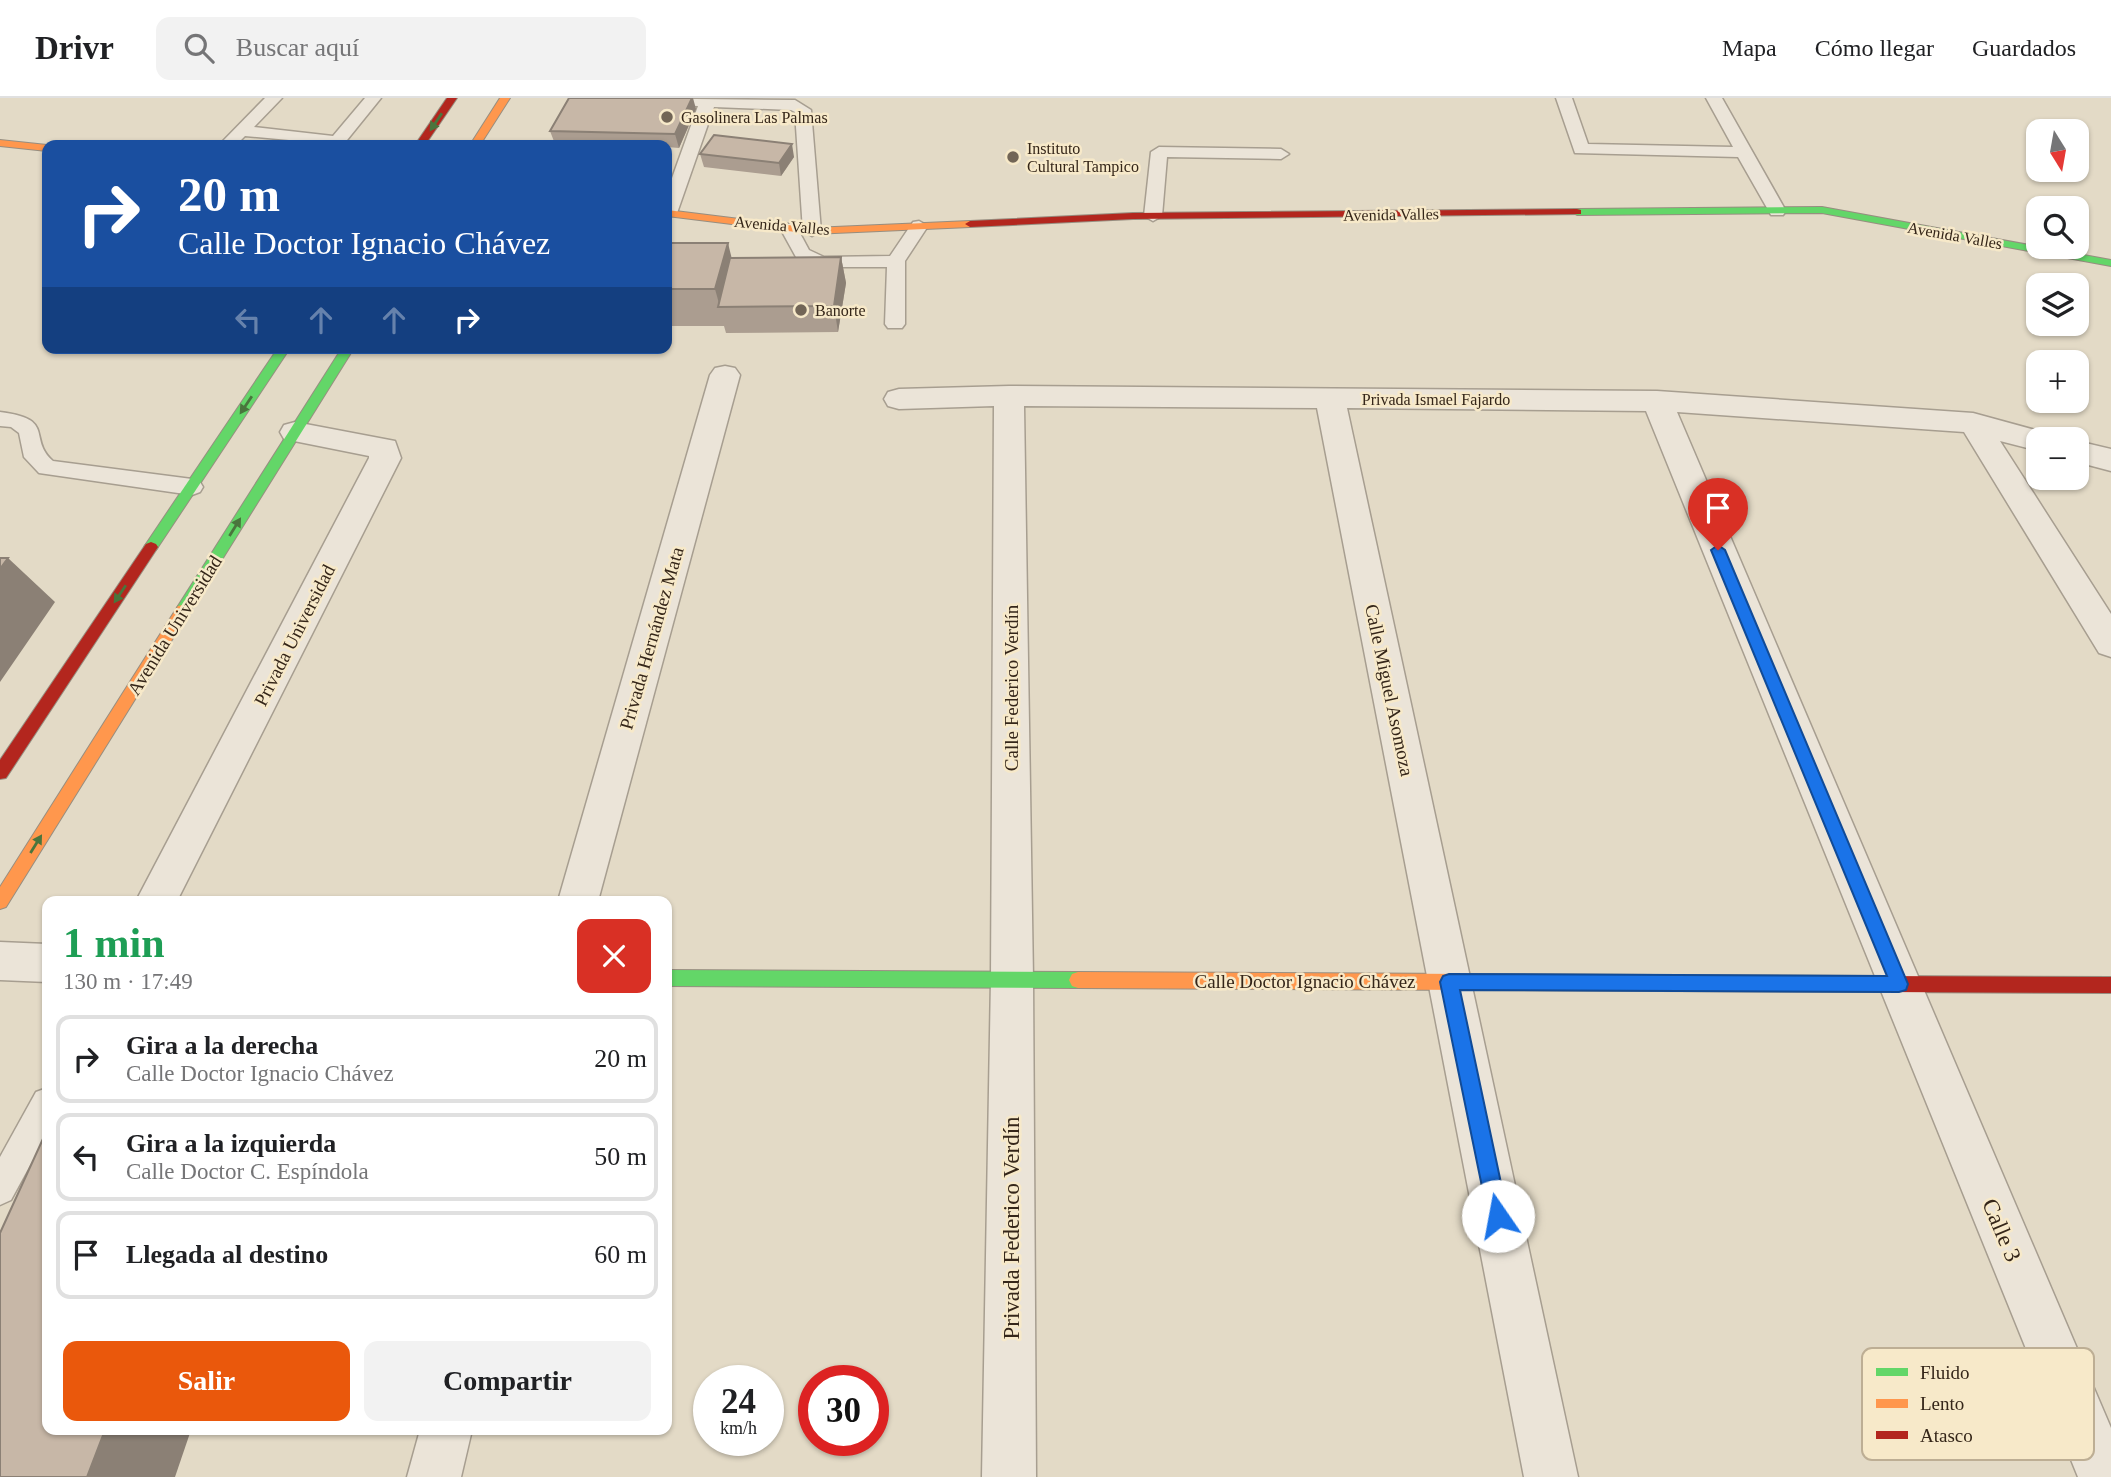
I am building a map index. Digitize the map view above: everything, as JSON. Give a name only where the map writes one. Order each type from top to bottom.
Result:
[{"type":"main road","points":[[423,140],[452,98]]},
{"type":"main road","points":[[478,140],[505,98]]},
{"type":"main road","points":[[0,143],[42,147]]},
{"type":"main road","name":"Avenida Valles","points":[[672,213],[812,230],[1153,216],[1822,210],[2111,263]]},
{"type":"main road","points":[[0,773],[280,354]]},
{"type":"main road","name":"Avenida Universidad","points":[[0,902],[344,354]]},
{"type":"main road","name":"Calle Doctor Ignacio Chávez","points":[[672,978],[2111,985]]},
{"type":"street","name":"Privada Hernández Mata","points":[[579,896],[725,375]]},
{"type":"street","name":"Privada Ismael Fajardo","points":[[899,399],[1009,396],[1657,401],[1973,423],[2026,437]]},
{"type":"street","name":"Calle Federico Verdín","points":[[1009,396],[1013,979]]},
{"type":"street","name":"Calle Miguel Asomoza","points":[[1330,398],[1552,1477]]},
{"type":"street","name":"Calle 3","points":[[1657,401],[2051,1348]]},
{"type":"street","points":[[1973,423],[2111,643]]},
{"type":"street","name":"Privada Universidad","points":[[159,896],[385,458],[384,448],[295,432]]},
{"type":"street","points":[[2089,454],[2111,460]]},
{"type":"street","points":[[0,961],[42,963]]},
{"type":"street","name":"Privada Federico Verdín","points":[[1009,1477],[1013,979]]},
{"type":"street","points":[[434,1477],[445,1435]]},
{"type":"street","name":"Calle 3","points":[[2094,1451],[2105,1477]]},
{"type":"lane","points":[[232,140],[274,98]]},
{"type":"lane","points":[[338,140],[373,98]]},
{"type":"lane","points":[[610,98],[794,105],[803,110],[812,230]]},
{"type":"lane","points":[[1564,98],[1581,149],[1744,152]]},
{"type":"lane","points":[[1714,98],[1777,211]]},
{"type":"lane","points":[[672,202],[708,102]]},
{"type":"lane","points":[[241,131],[312,140]]},
{"type":"lane","points":[[1153,216],[1159,152],[1281,154]]},
{"type":"lane","points":[[895,324],[896,261],[919,226]]},
{"type":"lane","points":[[789,228],[802,253],[821,263],[896,261]]},
{"type":"lane","points":[[0,419],[17,421],[29,430],[35,457],[47,468],[192,487]]},
{"type":"lane","points":[[0,1189],[42,1111]]},
{"type":"building","points":[[569,98],[692,98],[675,134],[550,131]]},
{"type":"building","points":[[714,135],[792,144],[779,163],[700,154]]},
{"type":"building","points":[[672,243],[728,243],[715,289],[672,289]]},
{"type":"building","points":[[841,257],[834,306],[718,307],[730,258]]},
{"type":"building","points":[[0,558],[8,558],[0,569]]},
{"type":"building","points":[[42,1141],[42,1435],[103,1435],[87,1477],[0,1477],[0,1233]]},
{"type":"traffic: fast","points":[[1577,212],[1822,210],[2111,263]]},
{"type":"traffic: fast","points":[[151,547],[280,354]]},
{"type":"traffic: fast","points":[[183,610],[344,354]]},
{"type":"traffic: fast","points":[[672,978],[1078,980]]},
{"type":"traffic: slow","points":[[478,140],[505,98]]},
{"type":"traffic: slow","points":[[0,143],[42,147]]},
{"type":"traffic: slow","points":[[672,214],[812,231],[970,224]]},
{"type":"traffic: slow","points":[[0,902],[183,610]]},
{"type":"traffic: slow","points":[[1078,980],[1657,983]]},
{"type":"traffic: jam","points":[[423,140],[452,98]]},
{"type":"traffic: jam","points":[[970,224],[1133,216],[1577,212]]},
{"type":"traffic: jam","points":[[0,773],[151,547]]},
{"type":"traffic: jam","points":[[1657,983],[2111,985]]},
{"type":"place","name":"Gasolinera Las Palmas","points":[[667,117]]},
{"type":"place","name":"Instituto Cultural Tampico","points":[[1013,157]]},
{"type":"place","name":"Banorte","points":[[801,310]]},
{"type":"route","points":[[1498,1216],[1449,982],[1899,984],[1718,550]]}]
